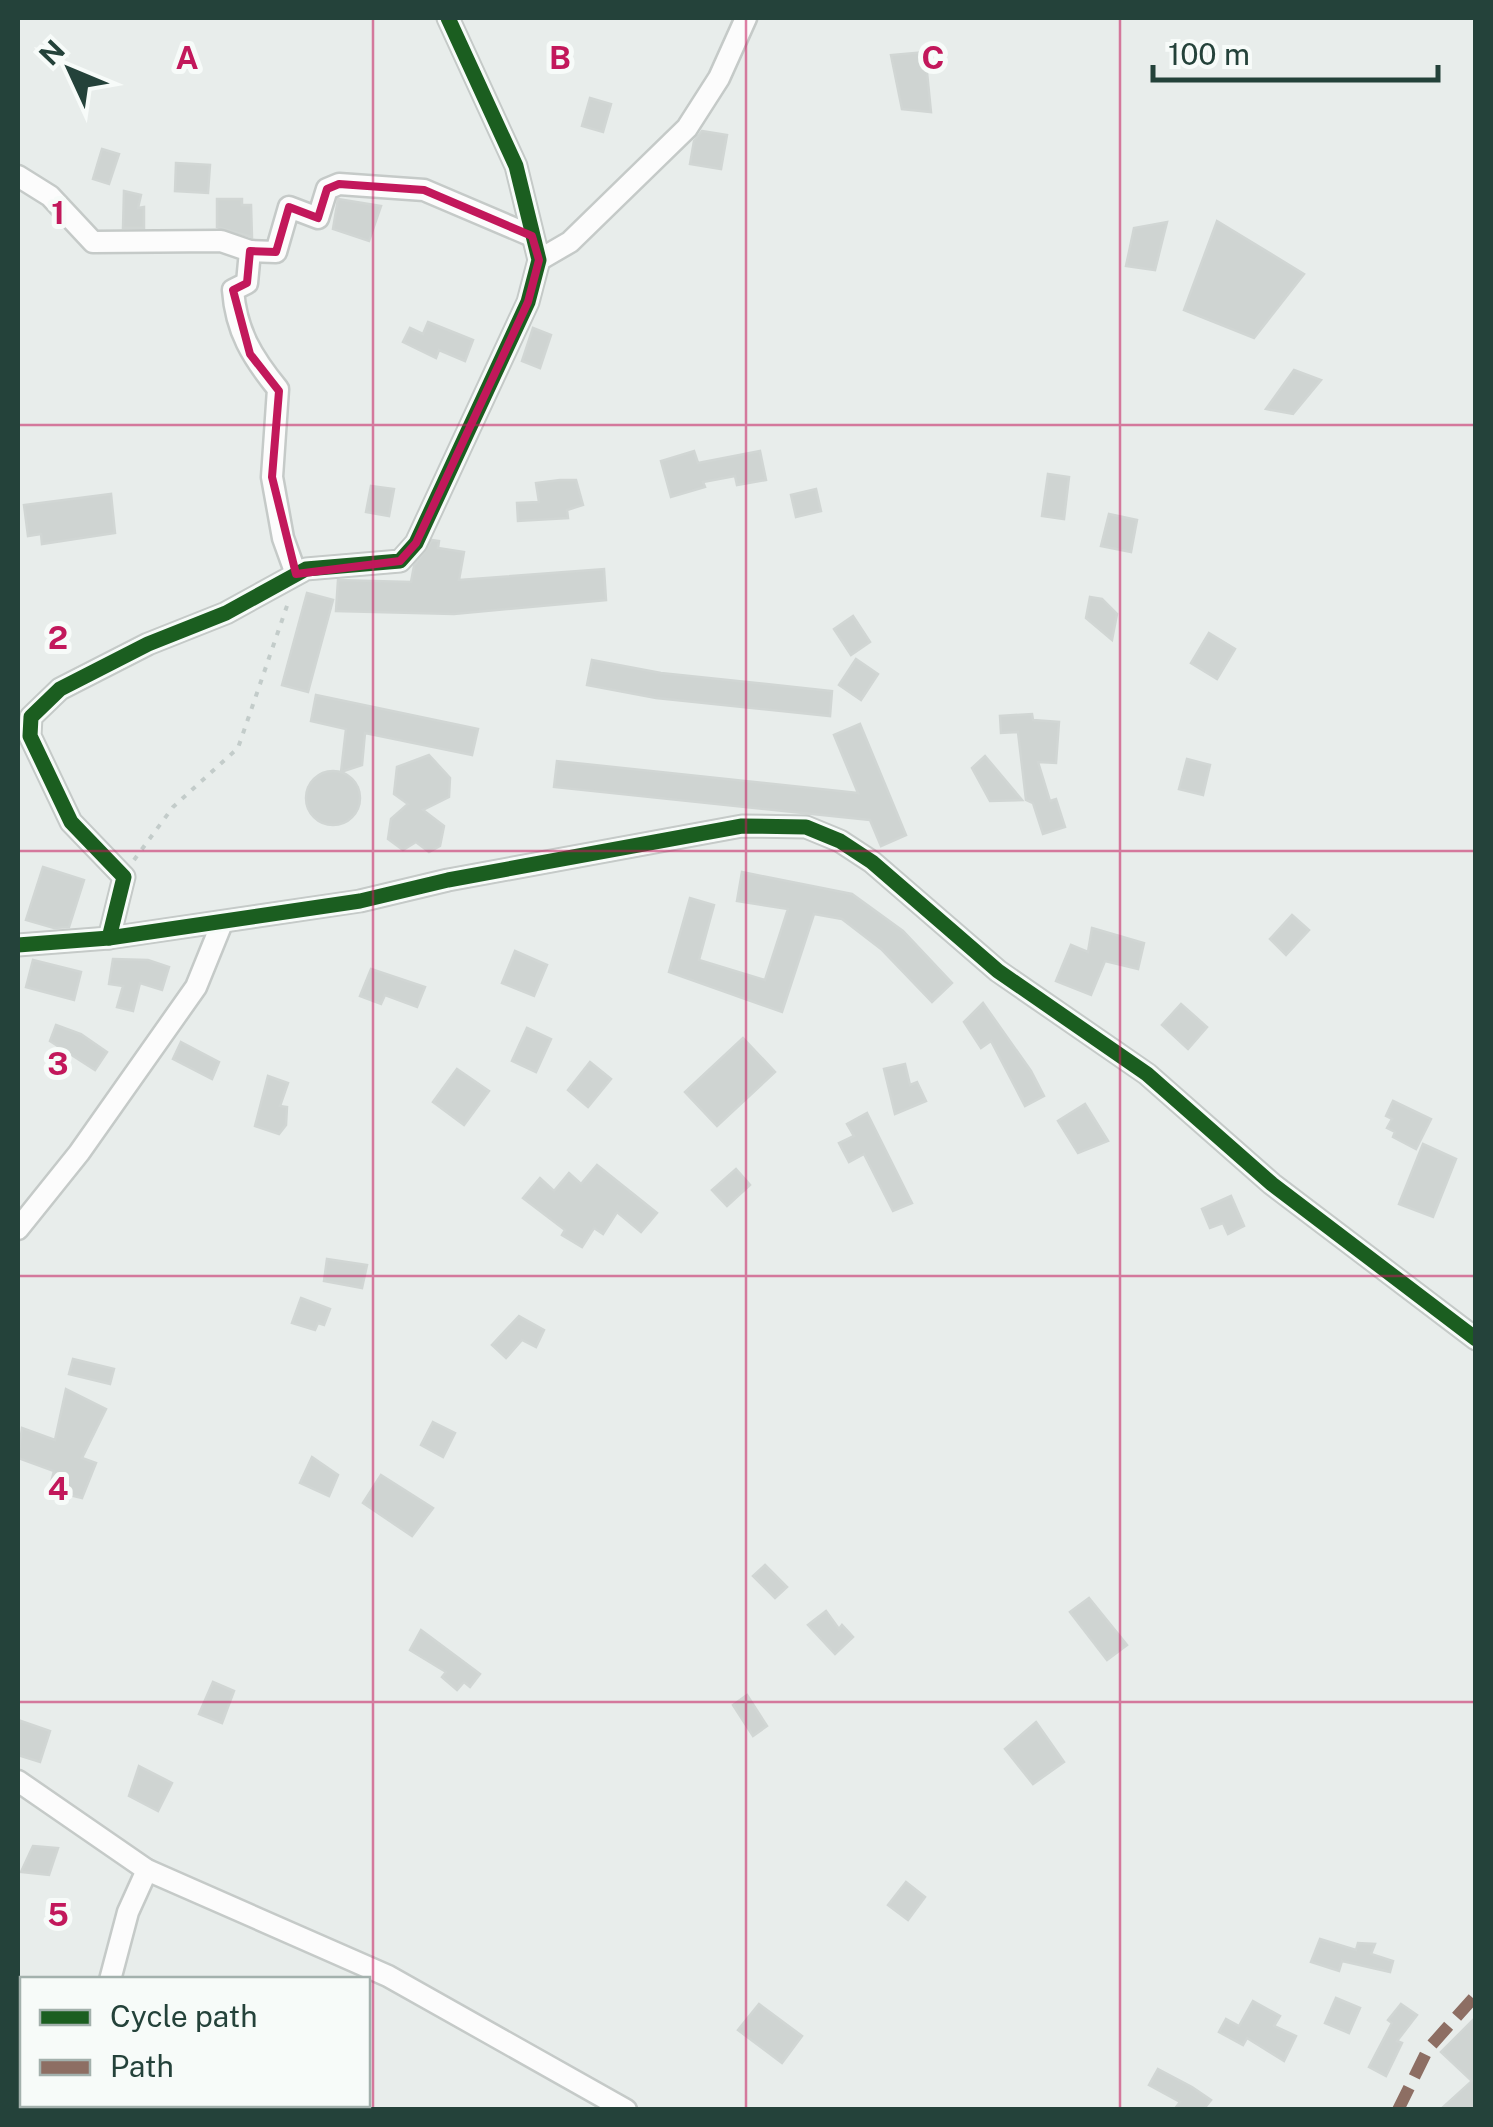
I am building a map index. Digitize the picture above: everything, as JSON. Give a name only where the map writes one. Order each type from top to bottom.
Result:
[{"type":"street","points":[[108,938],[124,877],[70,822],[30,736],[30,718],[60,689],[148,644],[226,613],[296,574],[350,562],[400,561],[416,543],[500,366],[539,260],[516,166],[448,18]]},
{"type":"street","points":[[539,260],[570,242],[687,128],[719,78],[746,18]]},
{"type":"street","points":[[18,176],[50,196],[92,242],[221,241],[250,251],[276,252],[289,207],[318,218],[327,189],[339,184],[424,190],[532,236]]},
{"type":"street","points":[[250,251],[247,284],[234,290],[235,316],[250,354],[278,389],[272,477],[282,538],[296,574]]},
{"type":"street","points":[[18,945],[108,938],[360,901],[448,880],[742,826],[806,828],[840,841],[872,862],[998,972],[1147,1074],[1272,1184],[1476,1339]]},
{"type":"street","points":[[18,1229],[79,1153],[196,987],[222,923]]},
{"type":"street","points":[[18,1781],[147,1870],[388,1976],[626,2110]]},
{"type":"street","points":[[111,1977],[128,1912],[147,1870]]},
{"type":"path","points":[[124,877],[160,822],[238,748],[282,628],[296,574]]},
{"type":"highlighted area","points":[[339,184],[424,190],[532,236],[539,260],[528,302],[416,543],[400,561],[296,574],[272,477],[279,391],[250,354],[233,290],[247,283],[250,251],[276,252],[289,207],[318,218],[327,189]]},
{"type":"building","points":[[925,52],[931,112],[902,109],[891,55]]},
{"type":"building","points":[[590,98],[611,104],[603,132],[582,126]]},
{"type":"building","points":[[702,131],[727,135],[721,169],[690,164],[694,141]]},
{"type":"building","points":[[102,149],[119,154],[109,184],[93,179]]},
{"type":"building","points":[[176,163],[210,165],[208,193],[175,191]]},
{"type":"building","points":[[124,191],[141,195],[138,208],[144,207],[144,228],[123,228]]},
{"type":"building","points":[[217,199],[242,199],[242,205],[251,205],[252,237],[217,227]]},
{"type":"building","points":[[338,199],[381,206],[369,241],[333,229]]},
{"type":"building","points":[[1217,221],[1304,274],[1254,338],[1184,310]]},
{"type":"building","points":[[1167,222],[1155,270],[1126,266],[1134,228]]},
{"type":"building","points":[[428,322],[473,340],[465,361],[439,350],[436,358],[403,342],[410,328],[423,334]]},
{"type":"building","points":[[533,328],[551,335],[540,368],[522,361]]},
{"type":"building","points":[[1294,370],[1321,380],[1293,414],[1266,409]]},
{"type":"building","points":[[694,451],[698,463],[760,451],[766,480],[737,485],[735,476],[703,482],[705,487],[671,497],[661,461]]},
{"type":"building","points":[[1048,474],[1069,477],[1064,519],[1042,516]]},
{"type":"building","points":[[576,480],[583,505],[567,510],[568,518],[518,521],[517,503],[539,502],[536,483]]},
{"type":"building","points":[[371,486],[394,489],[389,516],[366,512]]},
{"type":"building","points":[[816,489],[821,511],[796,517],[791,495]]},
{"type":"building","points":[[111,494],[115,533],[42,544],[41,534],[28,536],[24,505]]},
{"type":"building","points":[[1109,514],[1137,520],[1131,552],[1101,546]]},
{"type":"building","points":[[432,540],[439,541],[438,548],[464,552],[459,580],[604,569],[606,600],[454,614],[336,611],[338,580],[411,582],[414,566]]},
{"type":"building","points":[[307,593],[333,600],[308,692],[282,685]]},
{"type":"building","points":[[1090,597],[1102,599],[1117,614],[1112,640],[1086,618]]},
{"type":"building","points":[[853,616],[870,642],[851,655],[834,629]]},
{"type":"building","points":[[1209,633],[1235,649],[1217,679],[1191,663]]},
{"type":"building","points":[[856,659],[878,674],[861,700],[839,685]]},
{"type":"building","points":[[592,660],[661,673],[832,691],[830,716],[656,698],[587,685]]},
{"type":"building","points":[[316,695],[478,729],[472,755],[365,733],[362,765],[341,772],[346,729],[311,721]]},
{"type":"building","points":[[1032,714],[1033,720],[1059,722],[1056,763],[1038,762],[1050,801],[1056,799],[1065,827],[1043,834],[1033,803],[1026,800],[1018,732],[1001,733],[1000,716]]},
{"type":"building","points":[[860,724],[906,835],[881,846],[870,820],[554,787],[557,761],[858,793],[834,735]]},
{"type":"building","points":[[429,755],[450,778],[449,797],[423,810],[444,826],[440,846],[429,852],[416,842],[403,850],[388,839],[391,819],[408,804],[394,794],[397,767]]},
{"type":"building","points":[[985,756],[1022,800],[990,801],[972,768]]},
{"type":"building","points":[[1187,759],[1210,765],[1203,795],[1179,789]]},
{"type":"building","points":[[333,771],[352,779],[360,798],[352,817],[333,825],[314,817],[306,798],[314,779]]},
{"type":"building","points":[[43,867],[84,880],[69,927],[54,928],[26,920]]},
{"type":"building","points":[[742,872],[852,894],[903,931],[952,983],[932,1002],[881,949],[842,919],[814,914],[782,1012],[669,972],[690,898],[714,905],[699,960],[765,980],[788,909],[737,901]]},
{"type":"building","points":[[1292,915],[1309,930],[1286,955],[1270,939]]},
{"type":"building","points":[[1092,928],[1144,943],[1138,969],[1105,961],[1091,995],[1056,981],[1071,945],[1088,952]]},
{"type":"building","points":[[515,951],[547,965],[534,996],[502,983]]},
{"type":"building","points":[[113,959],[148,960],[169,967],[162,990],[140,983],[133,1011],[117,1007],[123,986],[109,984]]},
{"type":"building","points":[[33,960],[81,972],[74,1000],[26,987]]},
{"type":"building","points":[[371,969],[425,987],[417,1007],[385,995],[381,1004],[360,996]]},
{"type":"building","points":[[983,1003],[1044,1096],[1025,1106],[991,1041],[981,1048],[964,1022]]},
{"type":"building","points":[[1181,1004],[1207,1027],[1188,1049],[1162,1025]]},
{"type":"building","points":[[56,1025],[81,1034],[107,1052],[95,1070],[50,1041]]},
{"type":"building","points":[[527,1028],[551,1039],[536,1072],[512,1061]]},
{"type":"building","points":[[743,1038],[775,1072],[717,1126],[685,1092]]},
{"type":"building","points":[[181,1042],[219,1062],[212,1079],[173,1059]]},
{"type":"building","points":[[590,1062],[611,1079],[588,1107],[568,1090]]},
{"type":"building","points":[[905,1064],[910,1085],[917,1082],[926,1101],[895,1114],[884,1069]]},
{"type":"building","points":[[457,1069],[489,1091],[464,1125],[433,1102]]},
{"type":"building","points":[[268,1076],[288,1083],[280,1106],[287,1107],[286,1125],[279,1134],[255,1126]]},
{"type":"building","points":[[1393,1101],[1431,1119],[1416,1149],[1393,1137],[1395,1132],[1387,1128],[1392,1119],[1386,1116]]},
{"type":"building","points":[[1085,1104],[1108,1141],[1078,1153],[1058,1121]]},
{"type":"building","points":[[867,1113],[912,1203],[893,1211],[864,1154],[849,1162],[839,1143],[854,1136],[847,1124]]},
{"type":"building","points":[[1423,1144],[1456,1159],[1433,1217],[1399,1204]]},
{"type":"building","points":[[597,1165],[657,1213],[641,1232],[617,1212],[603,1234],[594,1228],[582,1247],[562,1235],[565,1230],[523,1198],[540,1178],[554,1191],[569,1173],[581,1184]]},
{"type":"building","points":[[736,1169],[750,1185],[727,1206],[712,1190]]},
{"type":"building","points":[[1231,1196],[1244,1226],[1228,1234],[1223,1223],[1210,1228],[1202,1209]]},
{"type":"building","points":[[327,1259],[367,1265],[362,1288],[324,1281]]},
{"type":"building","points":[[301,1298],[330,1309],[324,1325],[318,1323],[315,1330],[292,1323]]},
{"type":"building","points":[[519,1316],[544,1330],[536,1347],[522,1340],[506,1358],[492,1345]]},
{"type":"building","points":[[73,1359],[114,1369],[110,1384],[69,1374]]},
{"type":"building","points":[[66,1389],[106,1409],[82,1458],[96,1463],[82,1498],[49,1490],[54,1471],[18,1458],[22,1428],[55,1440]]},
{"type":"building","points":[[433,1422],[455,1433],[443,1457],[421,1445]]},
{"type":"building","points":[[312,1457],[338,1475],[329,1496],[300,1483]]},
{"type":"building","points":[[381,1475],[433,1508],[412,1536],[363,1503]]},
{"type":"building","points":[[765,1565],[787,1587],[775,1598],[753,1576]]},
{"type":"building","points":[[1089,1598],[1127,1645],[1107,1660],[1070,1612]]},
{"type":"building","points":[[826,1611],[839,1629],[842,1625],[853,1637],[835,1654],[808,1625]]},
{"type":"building","points":[[421,1630],[480,1674],[470,1687],[464,1682],[457,1690],[442,1677],[446,1672],[410,1650]]},
{"type":"building","points":[[213,1682],[234,1691],[222,1723],[199,1714]]},
{"type":"building","points":[[747,1695],[767,1726],[753,1736],[733,1705]]},
{"type":"building","points":[[18,1720],[50,1731],[40,1762],[18,1755]]},
{"type":"building","points":[[1036,1722],[1064,1762],[1033,1784],[1005,1749]]},
{"type":"building","points":[[139,1766],[172,1783],[158,1811],[129,1796]]},
{"type":"building","points":[[33,1846],[58,1848],[49,1875],[21,1872]]},
{"type":"building","points":[[906,1882],[925,1897],[908,1920],[888,1905]]},
{"type":"building","points":[[1320,1939],[1356,1950],[1358,1943],[1375,1944],[1371,1954],[1393,1961],[1390,1972],[1342,1961],[1339,1971],[1311,1962]]},
{"type":"building","points":[[1336,1998],[1360,2008],[1349,2033],[1325,2023]]},
{"type":"building","points":[[1253,2001],[1280,2016],[1274,2026],[1296,2036],[1284,2061],[1247,2038],[1243,2045],[1219,2032],[1226,2019],[1239,2026]]},
{"type":"building","points":[[759,2004],[802,2036],[782,2063],[738,2030]]},
{"type":"building","points":[[1401,2004],[1417,2015],[1397,2041],[1402,2043],[1386,2076],[1369,2067],[1392,2023],[1388,2020]]},
{"type":"building","points":[[1476,2017],[1476,2110],[1440,2110],[1472,2081],[1441,2052]]},
{"type":"building","points":[[1158,2069],[1211,2100],[1203,2110],[1174,2110],[1180,2102],[1149,2085]]},
{"type":"marked path","points":[[1398,2110],[1428,2049],[1476,1995]]},
{"type":"cycle path","points":[[109,938],[124,877],[71,822],[30,736],[31,717],[60,689],[148,644],[226,613],[306,569],[400,561],[416,543],[528,302],[539,260],[516,166],[448,18]]},
{"type":"cycle path","points":[[18,945],[109,938],[360,901],[448,880],[742,826],[806,827],[840,841],[872,862],[998,971],[1147,1074],[1272,1184],[1476,1339]]}]
